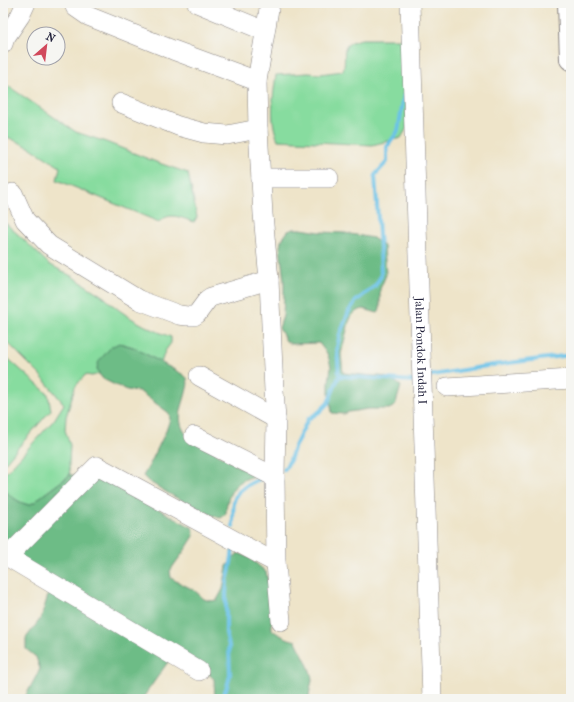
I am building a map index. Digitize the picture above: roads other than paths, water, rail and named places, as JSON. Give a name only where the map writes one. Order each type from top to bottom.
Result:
[{"type":"highway","points":[[569,3],[571,59]]},
{"type":"street","points":[[3,44],[26,3]]},
{"type":"street","points":[[197,3],[266,31]]},
{"type":"street","points":[[270,3],[257,81],[258,129],[269,280],[276,419],[276,563],[281,621]]},
{"type":"street","name":"Jalan Pondok Indah I","points":[[410,3],[432,699]]},
{"type":"street","points":[[75,7],[88,16],[173,50],[257,81]]},
{"type":"street","points":[[121,103],[178,126],[204,133],[227,135],[258,129]]},
{"type":"street","points":[[261,178],[329,178]]},
{"type":"street","points":[[13,193],[25,220],[49,245],[139,300],[179,315],[194,316],[211,297],[269,280]]},
{"type":"street","points":[[199,376],[276,419]]},
{"type":"street","points":[[447,387],[571,379]]},
{"type":"street","points":[[194,436],[275,476]]},
{"type":"street","points":[[199,671],[5,556],[97,466],[276,563]]},
{"type":"waterway","points":[[284,470],[308,419],[319,412],[328,403],[339,376],[337,347],[340,334],[349,311],[356,301],[375,286],[381,276],[375,175],[387,162],[387,147],[398,131],[404,95]]},
{"type":"waterway","points":[[427,376],[493,365],[571,355]]},
{"type":"waterway","points":[[339,376],[414,381],[417,379]]},
{"type":"waterway","points":[[233,527],[234,501],[238,492],[264,477]]},
{"type":"waterway","points":[[221,699],[227,687],[230,675],[229,646],[226,633],[226,594],[233,549]]}]
